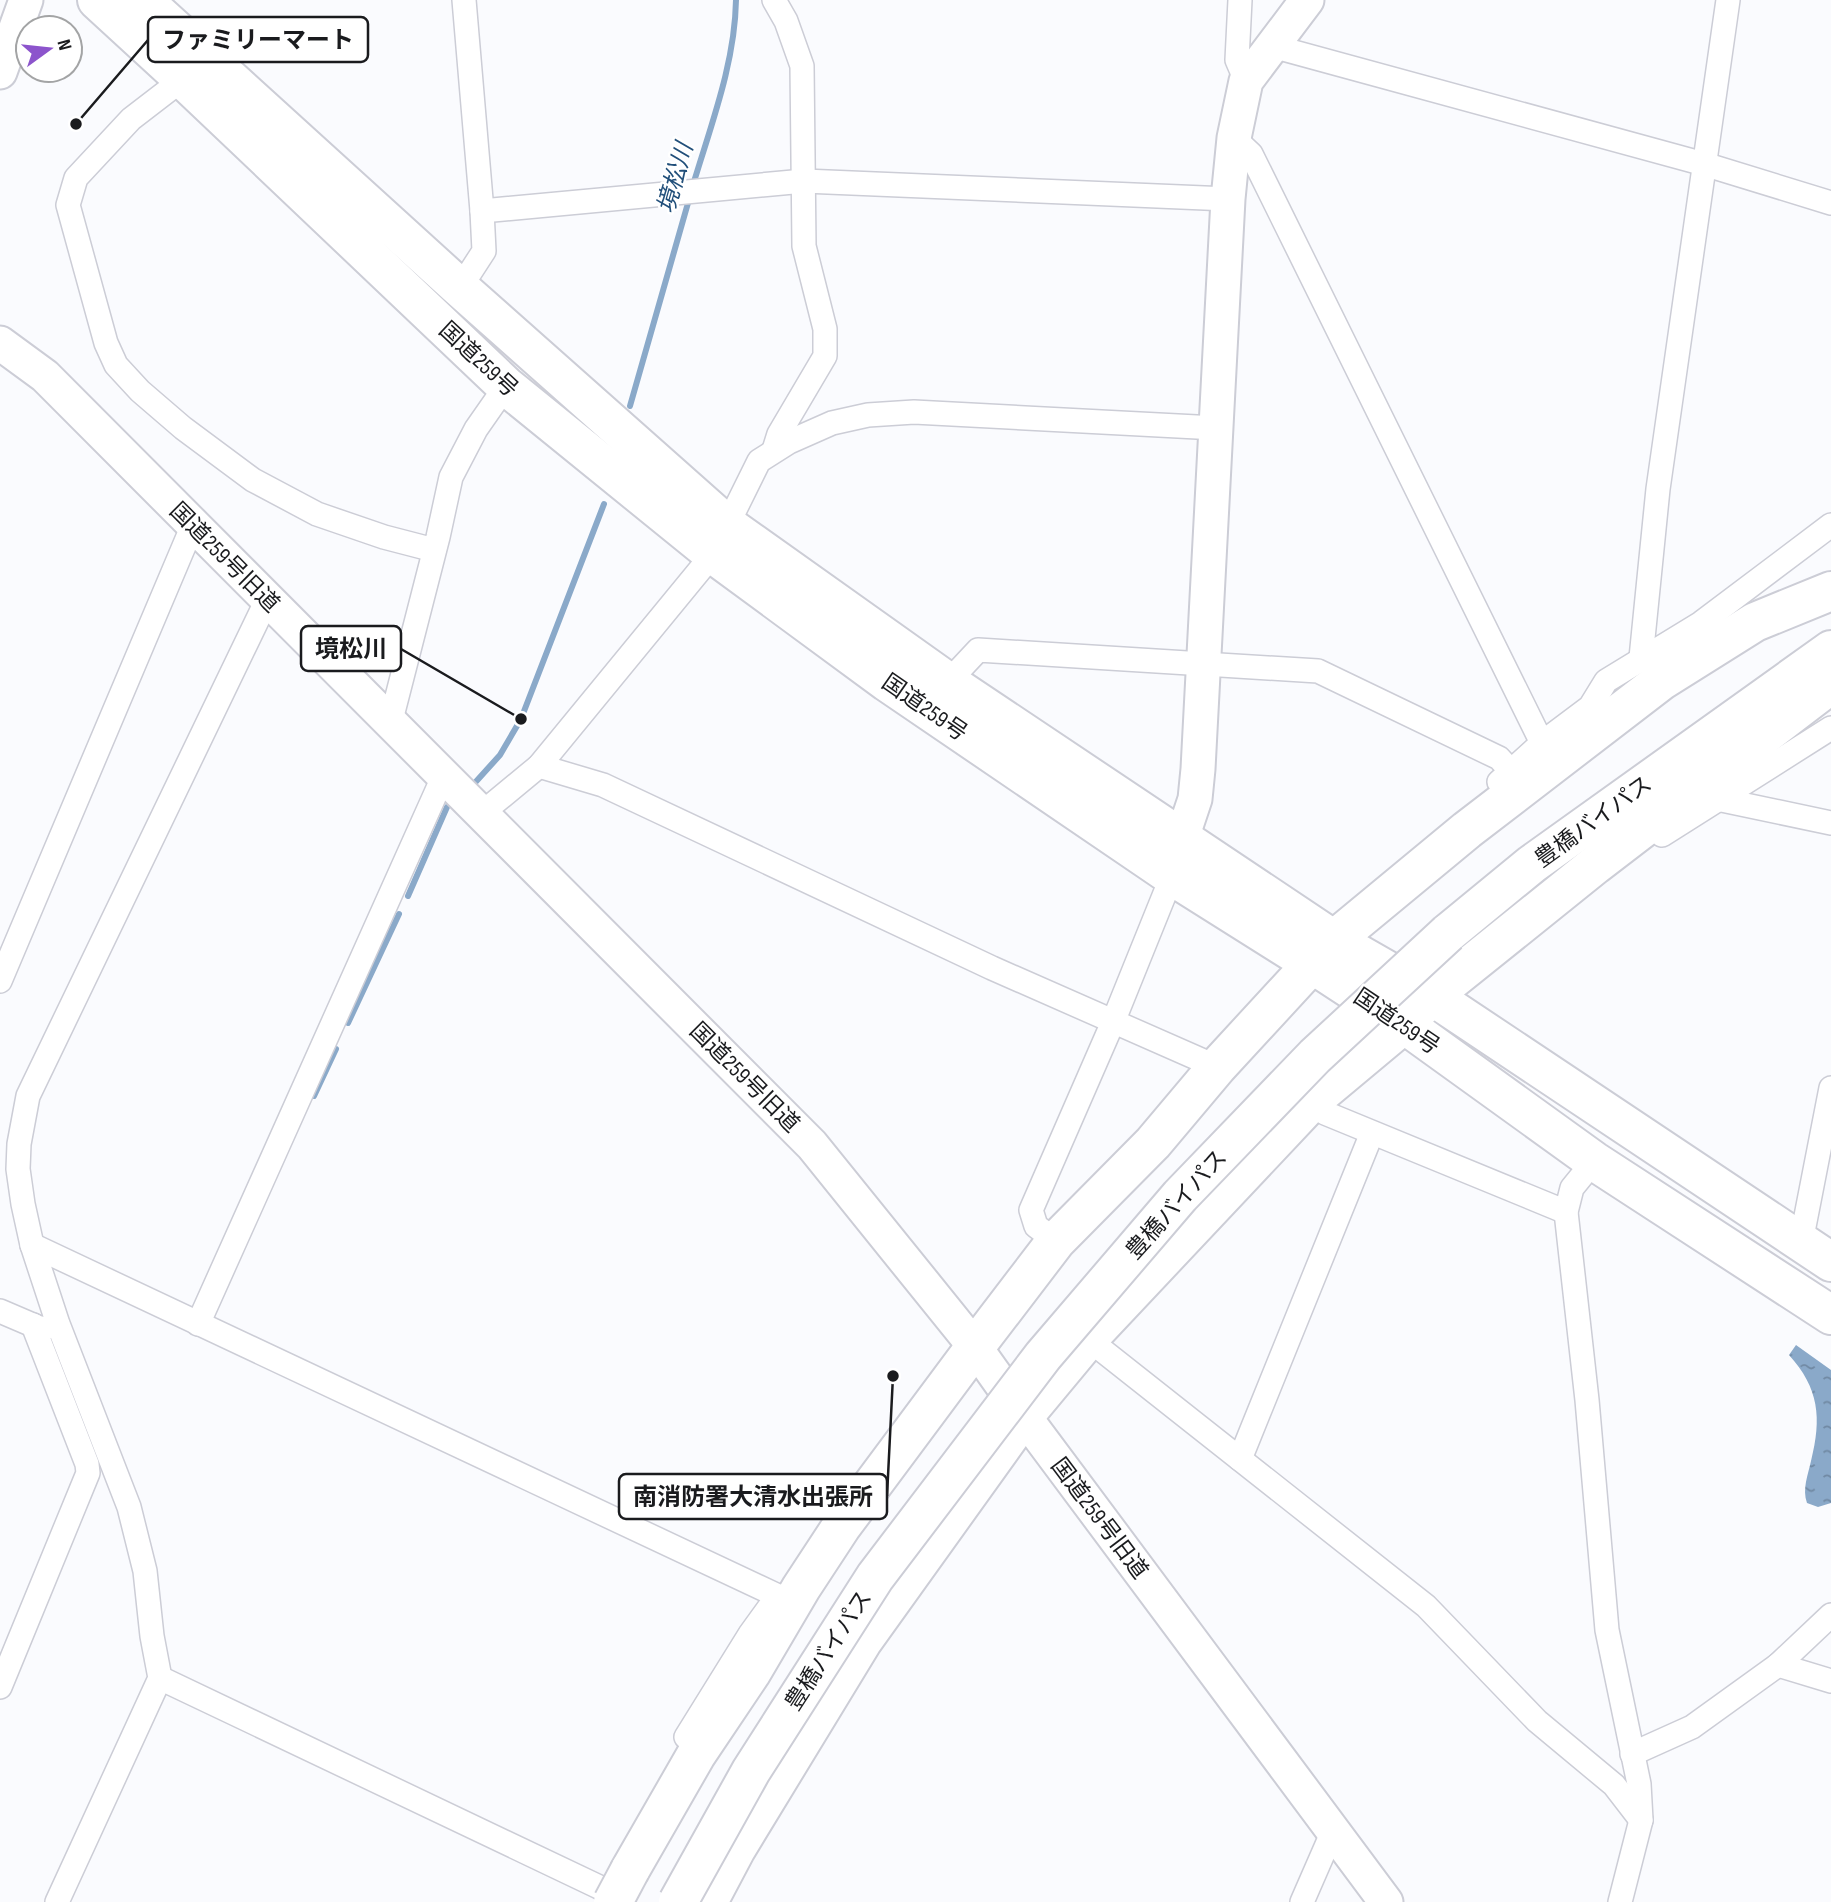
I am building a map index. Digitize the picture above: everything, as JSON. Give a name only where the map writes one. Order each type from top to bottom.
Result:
[{"type":"highway","name":"国道259号","points":[[97,0],[506,386],[720,540],[948,682],[1182,838],[1323,952],[1404,1024],[1594,1161],[1831,1315]]},
{"type":"highway","name":"国道259号","points":[[162,8],[460,288],[720,540],[887,682],[1172,876],[1323,952],[1432,996],[1816,1252]]},
{"type":"highway","points":[[612,1893],[696,1755],[751,1673],[790,1592],[975,1347],[1056,1241],[1153,1143],[1217,1067],[1323,952],[1467,830],[1661,681],[1755,622],[1831,591]]},
{"type":"highway","name":"豊橋バイパス","points":[[678,1902],[751,1771],[875,1577],[1043,1356],[1180,1196],[1315,1056],[1448,933],[1532,864],[1831,650]]},
{"type":"highway","points":[[708,1902],[862,1642],[1024,1416],[1088,1339],[1313,1100],[1404,1024],[1432,996],[1595,865],[1831,684]]},
{"type":"street","points":[[0,72],[26,0]]},
{"type":"street","points":[[460,288],[484,251],[464,0]]},
{"type":"street","points":[[774,0],[803,66],[804,246],[825,329],[825,356],[779,433],[774,450]]},
{"type":"street","points":[[1240,0],[1237,60],[1246,81]]},
{"type":"street","points":[[1182,838],[1195,799],[1228,199],[1234,138],[1246,81],[1307,0]]},
{"type":"street","points":[[1641,658],[1658,489],[1728,0]]},
{"type":"street","points":[[1272,46],[1704,164],[1831,203]]},
{"type":"street","points":[[183,79],[131,119],[76,178],[68,205],[106,343],[116,365],[140,391],[183,428],[253,480],[317,514],[384,537],[434,550]]},
{"type":"street","points":[[1234,138],[1251,154],[1542,743]]},
{"type":"street","points":[[482,211],[804,181],[1228,199]]},
{"type":"street","name":"国道259号旧道","points":[[0,343],[45,376],[812,1145],[975,1347],[1387,1902]]},
{"type":"street","points":[[390,724],[451,477],[476,429],[506,386]]},
{"type":"street","points":[[482,813],[539,766],[720,540],[759,461],[774,450],[832,423],[868,415],[914,412],[1216,428]]},
{"type":"street","points":[[0,981],[193,524]]},
{"type":"street","points":[[1467,830],[1478,803],[1542,743],[1590,707],[1606,681],[1701,623],[1831,525]]},
{"type":"street","points":[[57,1902],[160,1678],[145,1571],[129,1507],[58,1324],[32,1245],[18,1169],[22,1122],[28,1096],[267,600]]},
{"type":"street","points":[[948,682],[978,650],[1318,671],[1499,758],[1510,771]]},
{"type":"street","points":[[1595,865],[1650,843],[1831,728]]},
{"type":"street","points":[[539,766],[603,785],[1113,1022],[1217,1067]]},
{"type":"street","points":[[198,1324],[444,775]]},
{"type":"street","points":[[1717,799],[1831,824]]},
{"type":"street","points":[[1056,1241],[1036,1226],[1031,1210],[1113,1022],[1172,876]]},
{"type":"street","points":[[1816,1252],[1831,1088]]},
{"type":"street","points":[[1313,1100],[1325,1113],[1566,1212]]},
{"type":"street","points":[[1240,1459],[1372,1133]]},
{"type":"street","points":[[1594,1161],[1572,1188],[1566,1212],[1587,1399],[1607,1630],[1639,1784],[1641,1820],[1620,1902]]},
{"type":"street","points":[[32,1245],[198,1324],[790,1592]]},
{"type":"street","points":[[0,1311],[41,1329],[58,1324]]},
{"type":"street","points":[[0,1687],[88,1473],[33,1325]]},
{"type":"street","points":[[1088,1339],[1426,1606],[1537,1721],[1614,1785],[1641,1820]]},
{"type":"street","points":[[1632,1754],[1692,1727],[1778,1665],[1831,1615]]},
{"type":"street","points":[[729,1902],[784,1802],[833,1721],[862,1642]]},
{"type":"street","points":[[1778,1665],[1831,1681]]},
{"type":"street","points":[[160,1678],[612,1893]]},
{"type":"street","points":[[1302,1902],[1333,1831]]},
{"type":"water","points":[[1796,1345],[1831,1370],[1831,1503],[1818,1507],[1807,1503],[1805,1492],[1817,1417],[1807,1379],[1789,1355]]},
{"type":"waterway","name":"境松川","points":[[693,185],[727,70],[736,0]]},
{"type":"waterway","name":"境松川","points":[[630,406],[690,196]]},
{"type":"waterway","name":"境松川","points":[[472,786],[500,755],[521,719],[604,504]]},
{"type":"waterway","name":"境松川","points":[[408,896],[447,807]]},
{"type":"waterway","name":"境松川","points":[[348,1023],[399,914]]},
{"type":"waterway","name":"境松川","points":[[314,1096],[336,1049]]},
{"type":"place","name":"ファミリーマート","points":[[76,124]]},
{"type":"place","name":"境松川","points":[[521,719]]},
{"type":"place","name":"南消防署大清水出張所","points":[[893,1376]]}]
